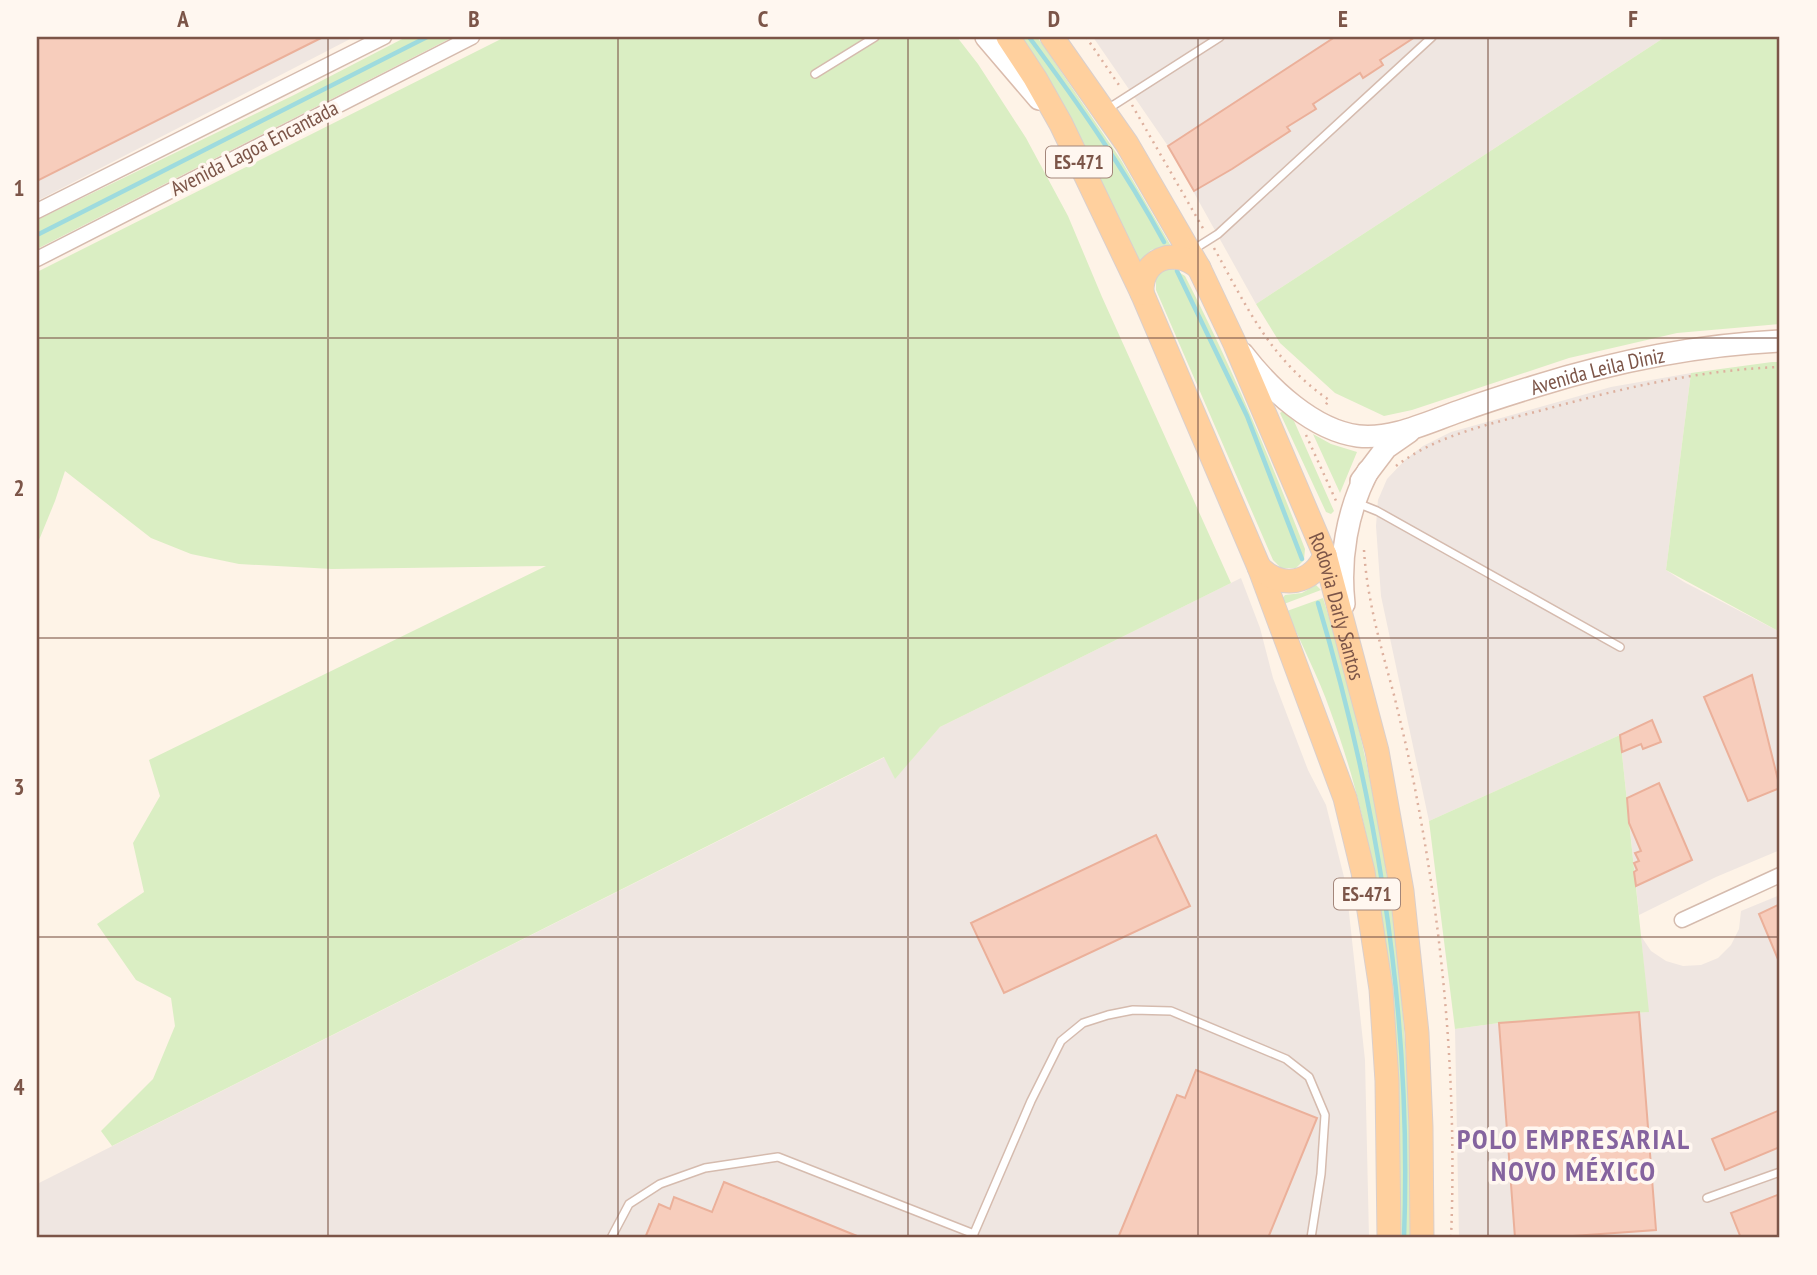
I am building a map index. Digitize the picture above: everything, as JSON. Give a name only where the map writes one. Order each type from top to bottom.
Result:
[{"type":"main road","points":[[986,37],[1060,124]]},
{"type":"main road","name":"ES-471","points":[[1008,37],[1060,124],[1142,293],[1259,567],[1338,775],[1353,824],[1375,942],[1384,1035],[1390,1175],[1389,1238]]},
{"type":"main road","name":"Rodovia Darly Santos","points":[[1052,37],[1105,110],[1195,260],[1236,344],[1325,555],[1369,718],[1387,798],[1409,938],[1420,1080],[1422,1238]]},
{"type":"main road","points":[[1142,293],[1148,269],[1161,259],[1169,257],[1195,260]]},
{"type":"main road","name":"Avenida Leila Diniz","points":[[1236,344],[1277,391],[1316,420],[1333,430],[1375,436],[1421,425],[1537,386],[1635,358],[1688,349],[1780,341]]},
{"type":"main road","name":"Avenida Leila Diniz","points":[[1325,555],[1368,471],[1387,448],[1421,425]]},
{"type":"main road","points":[[1348,640],[1342,576],[1349,506]]},
{"type":"main road","points":[[1259,567],[1279,581],[1296,582],[1311,575],[1325,555]]},
{"type":"street","name":"Avenida Lagoa Encantada","points":[[37,211],[384,37]]},
{"type":"street","name":"Avenida Lagoa Encantada","points":[[37,259],[472,37]]},
{"type":"street","points":[[1682,920],[1780,875]]},
{"type":"lane","points":[[815,74],[876,37]]},
{"type":"lane","points":[[1105,110],[1220,37]]},
{"type":"lane","points":[[1195,260],[1219,234],[1432,37]]},
{"type":"lane","points":[[1349,506],[1377,511],[1620,647]]},
{"type":"lane","points":[[611,1238],[629,1204],[660,1184],[705,1168],[778,1157],[973,1236],[1031,1101],[1061,1041],[1083,1023],[1108,1014],[1133,1010],[1171,1011],[1286,1059],[1309,1077],[1325,1115],[1321,1174],[1311,1238]]},
{"type":"lane","points":[[1707,1198],[1780,1172]]},
{"type":"path","points":[[1390,470],[1426,447],[1477,427],[1597,394],[1668,379],[1780,368]]},
{"type":"path","points":[[1316,420],[1306,435],[1349,506]]},
{"type":"shaded area","points":[[37,37],[354,37],[37,201]]},
{"type":"shaded area","points":[[1093,37],[1665,37],[1256,304],[1168,146]]},
{"type":"shaded area","points":[[1691,373],[1666,570],[1780,632],[1780,850],[1716,877],[1639,915],[1620,735],[1429,821],[1381,596],[1376,526],[1378,500],[1387,479],[1405,460],[1423,446],[1451,432],[1611,387]]},
{"type":"shaded area","points":[[1241,578],[1260,628],[1273,678],[1308,770],[1326,805],[1346,885],[1365,1060],[1369,1238],[37,1238],[37,1184],[885,757],[895,778],[940,727]]},
{"type":"shaded area","points":[[1780,895],[1780,1238],[1459,1238],[1455,1029],[1499,1023],[1648,1012],[1641,936],[1651,951],[1666,961],[1683,966],[1701,965],[1718,958],[1731,945],[1739,929],[1741,911]]},
{"type":"green space","points":[[406,37],[453,37],[37,249],[37,220],[296,94]]},
{"type":"green space","points":[[505,37],[957,37],[978,64],[1026,138],[1068,216],[1231,583],[940,727],[895,779],[884,757],[112,1146],[101,1131],[153,1079],[175,1026],[171,998],[136,980],[97,924],[144,892],[133,843],[160,796],[149,760],[546,566],[332,569],[239,564],[191,554],[151,538],[65,471],[37,545],[37,272]]},
{"type":"green space","points":[[1016,37],[1037,37],[1121,160],[1171,246],[1151,250],[1138,264]]},
{"type":"green space","points":[[1665,37],[1780,37],[1780,324],[1677,333],[1569,358],[1412,410],[1384,416],[1335,393],[1280,343],[1256,304]]},
{"type":"green space","points":[[1172,268],[1185,276],[1234,377],[1263,445],[1305,549],[1304,560],[1296,568],[1281,568],[1273,560],[1156,290],[1156,277],[1162,270]]},
{"type":"green space","points":[[1780,362],[1780,632],[1666,570],[1691,373]]},
{"type":"green space","points":[[1283,411],[1294,421],[1334,511],[1331,514],[1326,512],[1280,413]]},
{"type":"green space","points":[[1313,434],[1331,444],[1357,452],[1340,493]]},
{"type":"green space","points":[[1316,585],[1321,590],[1284,604],[1282,599],[1285,595],[1302,593]]},
{"type":"green space","points":[[1323,598],[1365,756],[1392,914],[1407,1074],[1410,1238],[1398,1238],[1373,871],[1369,850],[1355,789],[1337,730],[1287,611]]},
{"type":"green space","points":[[1620,735],[1649,1012],[1499,1023],[1455,1029],[1429,821]]},
{"type":"building","points":[[37,37],[323,37],[37,181]]},
{"type":"building","points":[[1335,37],[1415,37],[1380,60],[1383,65],[1363,78],[1360,73],[1313,104],[1316,109],[1287,127],[1290,131],[1194,191],[1168,146]]},
{"type":"building","points":[[1752,675],[1780,788],[1748,801],[1704,697]]},
{"type":"building","points":[[1652,720],[1661,742],[1643,749],[1641,744],[1622,752],[1620,735]]},
{"type":"building","points":[[1659,783],[1692,860],[1636,886],[1634,872],[1637,870],[1634,863],[1639,861],[1635,853],[1641,851],[1629,823],[1627,798]]},
{"type":"building","points":[[1156,835],[1190,906],[1004,993],[971,923]]},
{"type":"building","points":[[1780,904],[1780,964],[1759,914]]},
{"type":"building","points":[[1639,1012],[1656,1230],[1515,1238],[1499,1023]]},
{"type":"building","points":[[1196,1070],[1317,1118],[1268,1238],[1118,1238],[1177,1095],[1185,1098]]},
{"type":"building","points":[[1780,1110],[1780,1147],[1725,1170],[1712,1139]]},
{"type":"building","points":[[724,1182],[862,1238],[645,1238],[659,1204],[670,1209],[674,1197],[712,1212]]},
{"type":"building","points":[[1780,1194],[1780,1238],[1741,1238],[1731,1213]]},
{"type":"waterway","points":[[37,235],[427,37]]},
{"type":"waterway","points":[[1029,37],[1100,137],[1164,242]]},
{"type":"waterway","points":[[1177,271],[1247,416],[1302,559]]},
{"type":"waterway","points":[[1318,603],[1359,759],[1387,917],[1403,1077],[1404,1238]]},
{"type":"district","name":"POLO EMPRESARIAL NOVO MÉXICO","points":[[1574,1154]]}]
